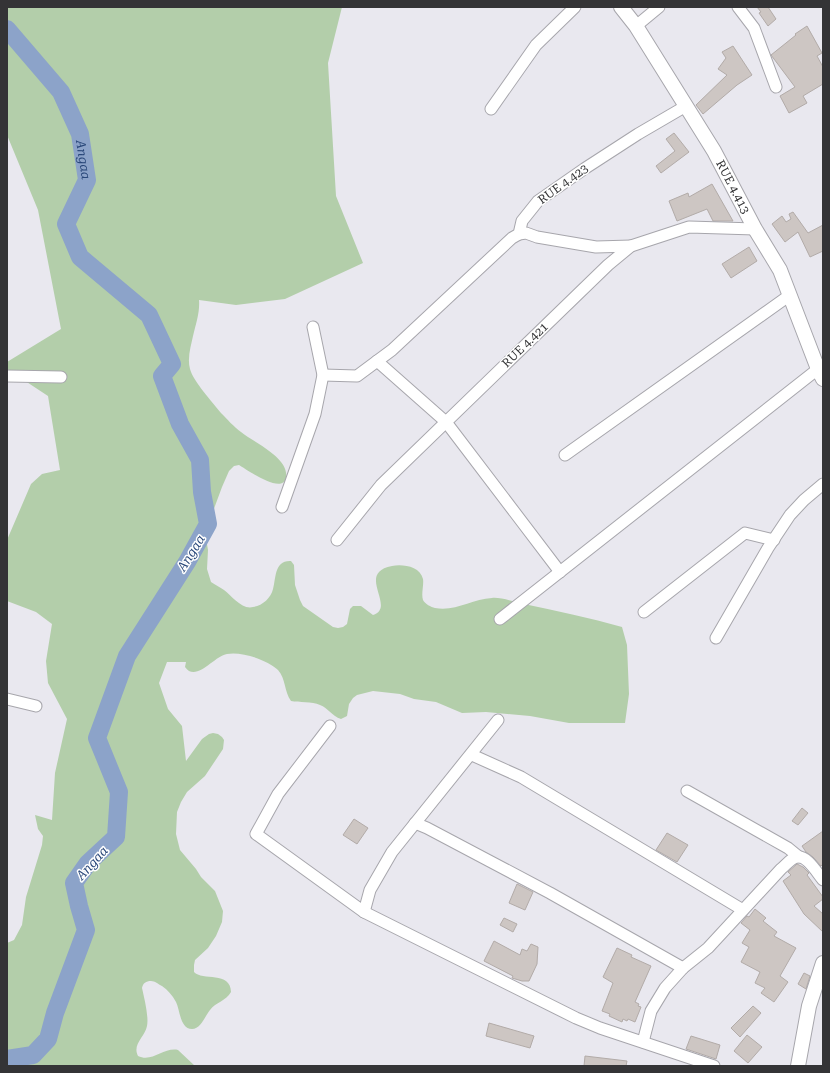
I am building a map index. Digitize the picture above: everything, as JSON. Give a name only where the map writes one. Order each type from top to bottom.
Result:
[{"type":"street","points":[[491,109],[536,45],[574,7]]},
{"type":"street","name":"RUE 4.413","points":[[620,7],[636,26],[714,150],[755,229],[780,270],[821,371]]},
{"type":"street","points":[[636,26],[658,7]]},
{"type":"street","points":[[738,7],[754,28],[776,87]]},
{"type":"street","name":"RUE 4.423","points":[[519,234],[522,221],[538,201],[638,134],[686,106]]},
{"type":"street","name":"RUE 4.421","points":[[337,540],[381,485],[608,264],[631,246],[689,227],[755,229]]},
{"type":"street","points":[[323,375],[356,376],[377,361],[392,350],[512,238],[519,234],[596,247],[631,246]]},
{"type":"street","points":[[565,455],[790,294]]},
{"type":"street","points":[[282,507],[315,414],[323,375],[313,327]]},
{"type":"street","points":[[377,361],[446,422],[560,572]]},
{"type":"street","points":[[500,618],[821,371]]},
{"type":"street","points":[[7,376],[62,376]]},
{"type":"street","points":[[716,638],[790,515],[804,500],[823,484]]},
{"type":"street","points":[[644,612],[745,533],[774,540]]},
{"type":"street","points":[[7,699],[36,706]]},
{"type":"street","points":[[364,912],[370,890],[392,852],[472,755],[498,720]]},
{"type":"street","points":[[330,726],[278,794],[256,834],[364,912],[576,1018],[600,1028],[714,1066]]},
{"type":"street","points":[[472,755],[521,777],[743,910]]},
{"type":"street","points":[[687,791],[788,848],[799,857]]},
{"type":"street","points":[[415,823],[550,893],[683,968]]},
{"type":"street","points":[[643,1042],[651,1011],[665,988],[683,968],[708,948],[793,859],[799,857],[805,858],[823,880]]},
{"type":"street","points":[[798,1066],[809,1006],[823,963]]},
{"type":"green space","points":[[7,7],[342,7],[328,63],[336,196],[363,263],[285,299],[236,305],[199,300],[198,314],[189,356],[190,369],[195,380],[221,413],[238,430],[270,451],[277,457],[286,471],[286,478],[283,482],[278,484],[264,479],[239,465],[234,466],[229,471],[205,533],[208,550],[207,569],[211,582],[224,590],[241,605],[249,607],[256,606],[263,603],[270,595],[277,571],[281,564],[291,561],[294,565],[295,585],[303,606],[333,627],[338,628],[347,624],[350,609],[353,606],[361,606],[373,615],[379,611],[381,605],[376,582],[377,575],[382,570],[392,566],[401,565],[415,569],[421,575],[423,579],[423,600],[433,608],[442,609],[457,607],[485,599],[503,599],[622,627],[627,645],[629,694],[625,723],[569,723],[530,716],[486,712],[462,713],[436,702],[414,699],[400,694],[373,691],[357,695],[353,698],[349,704],[347,716],[341,719],[323,706],[291,701],[281,674],[278,670],[274,666],[254,657],[233,653],[227,654],[194,672],[189,671],[185,667],[186,662],[167,662],[159,683],[168,709],[182,726],[186,761],[202,739],[209,734],[218,734],[224,740],[223,749],[205,776],[187,792],[181,802],[177,812],[176,834],[180,850],[201,877],[215,891],[223,911],[222,922],[216,936],[208,948],[195,960],[194,972],[198,975],[226,981],[230,985],[231,992],[212,1007],[198,1027],[192,1029],[185,1026],[183,1023],[176,1002],[168,991],[154,982],[149,981],[145,983],[142,988],[147,1012],[147,1026],[138,1044],[137,1052],[138,1056],[148,1058],[168,1051],[178,1050],[195,1066],[7,1066],[7,943],[14,940],[22,925],[26,897],[42,845],[43,836],[38,829],[35,815],[52,820],[55,773],[67,719],[48,683],[46,661],[52,624],[36,612],[7,601],[7,540],[31,484],[42,474],[60,470],[48,396],[7,369],[7,362],[61,329],[38,210],[7,135]]},
{"type":"building","points":[[757,7],[768,7],[776,19],[768,26],[759,13],[761,12]]},
{"type":"building","points":[[807,26],[822,53],[817,56],[823,67],[823,84],[803,96],[807,103],[789,113],[780,96],[795,87],[771,55],[796,35],[795,34]]},
{"type":"building","points":[[733,46],[752,75],[737,85],[703,114],[696,105],[727,75],[718,69],[726,58],[722,52]]},
{"type":"building","points":[[674,133],[689,152],[661,173],[656,166],[675,151],[666,139]]},
{"type":"building","points":[[712,184],[733,221],[713,221],[707,209],[677,221],[669,201],[688,193],[689,197]]},
{"type":"building","points":[[793,212],[808,233],[823,225],[823,251],[810,257],[798,232],[785,242],[772,224],[782,216],[786,222],[791,219],[789,214]]},
{"type":"building","points":[[749,247],[757,261],[731,278],[722,264]]},
{"type":"building","points":[[802,808],[808,813],[798,825],[792,821]]},
{"type":"building","points":[[354,819],[368,828],[357,844],[343,835]]},
{"type":"building","points":[[823,831],[823,864],[821,866],[806,852],[802,846]]},
{"type":"building","points":[[667,833],[688,845],[677,862],[656,850]]},
{"type":"building","points":[[797,864],[809,873],[807,875],[823,897],[823,899],[814,906],[823,914],[823,932],[804,914],[783,881],[791,875],[788,872]]},
{"type":"building","points":[[517,884],[533,892],[525,910],[509,903]]},
{"type":"building","points":[[755,909],[766,918],[763,921],[777,932],[774,936],[796,948],[780,976],[788,982],[774,1002],[761,993],[765,988],[755,983],[760,972],[741,962],[749,947],[742,943],[750,930],[741,923],[747,916],[749,917]]},
{"type":"building","points":[[504,918],[517,924],[513,932],[500,925]]},
{"type":"building","points":[[494,941],[520,955],[522,949],[527,951],[531,944],[538,947],[537,964],[529,981],[522,981],[512,978],[513,976],[484,961]]},
{"type":"building","points":[[617,948],[632,955],[631,957],[651,966],[635,1002],[641,1007],[635,1022],[628,1019],[627,1021],[623,1019],[622,1022],[609,1016],[610,1014],[602,1011],[613,983],[603,977]]},
{"type":"building","points":[[804,973],[810,976],[806,989],[798,984]]},
{"type":"building","points":[[753,1006],[761,1013],[740,1037],[731,1028]]},
{"type":"building","points":[[489,1023],[534,1036],[530,1048],[486,1036]]},
{"type":"building","points":[[747,1035],[762,1047],[748,1063],[734,1051]]},
{"type":"building","points":[[691,1036],[720,1045],[716,1059],[686,1049]]},
{"type":"building","points":[[585,1056],[627,1061],[626,1066],[584,1066]]},
{"type":"waterway","name":"Angaa","points":[[7,29],[61,92],[80,134],[87,180],[66,224],[80,257],[149,315],[172,364],[162,376],[180,424],[200,460],[202,492],[208,524],[187,562],[127,656],[97,738],[119,792],[116,837],[88,863],[74,883],[86,930],[55,1013],[48,1039],[33,1055],[7,1059]]}]
